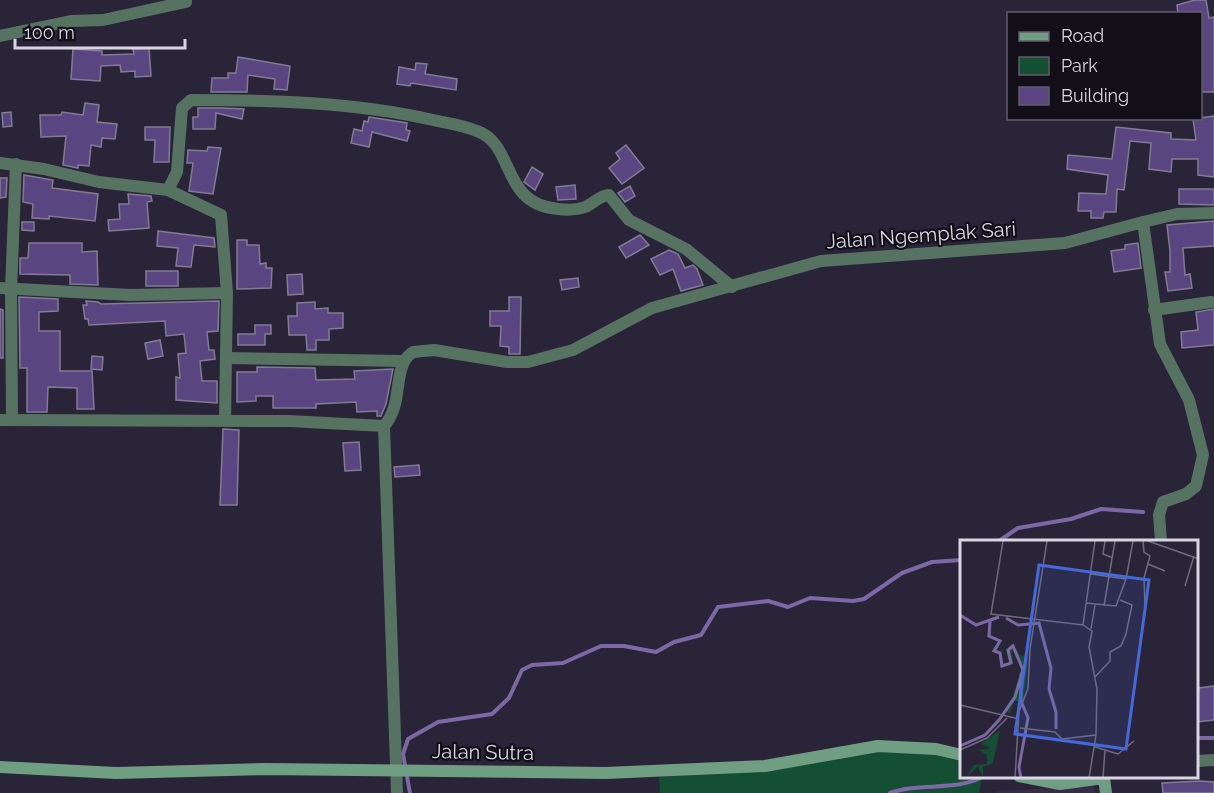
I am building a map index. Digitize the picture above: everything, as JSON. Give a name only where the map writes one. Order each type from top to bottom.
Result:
[{"type":"street","points":[[0,36],[71,21],[103,20],[186,2]]},
{"type":"street","points":[[168,190],[177,172],[182,108],[191,100],[334,105],[400,113],[475,130],[488,136],[503,158],[514,183],[524,195],[543,207],[571,209],[584,207],[604,195],[609,195],[629,220],[686,249],[732,286]]},
{"type":"street","points":[[0,163],[16,164],[99,182],[168,190],[221,215],[227,293],[225,420]]},
{"type":"street","points":[[16,164],[5,289],[6,420],[225,420],[384,426]]},
{"type":"street","name":"Jalan Ngemplak Sari","points":[[403,361],[412,352],[427,350],[507,362],[528,362],[573,350],[652,308],[821,261],[1065,243],[1177,214],[1214,213]]},
{"type":"street","points":[[1143,222],[1160,344],[1189,400],[1203,455],[1196,486],[1186,494],[1163,502],[1159,514],[1161,540]]},
{"type":"street","points":[[5,289],[130,295],[227,293]]},
{"type":"street","points":[[1154,310],[1211,302]]},
{"type":"street","points":[[226,358],[403,361],[395,411],[384,426],[394,747],[403,771],[397,793]]},
{"type":"street","name":"Jalan Sutra","points":[[0,767],[116,773],[265,769],[606,773],[788,763],[878,746],[936,749],[960,755]]},
{"type":"street","points":[[1199,761],[1214,760]]},
{"type":"street","points":[[1023,778],[1046,784],[1101,778]]},
{"type":"street","points":[[1106,793],[1108,778]]},
{"type":"shaded area","points":[[1093,786],[1095,793],[997,793],[997,791]]},
{"type":"green space","points":[[878,751],[935,754],[960,760],[960,778],[982,778],[979,793],[660,793],[659,777],[766,771]]},
{"type":"building","points":[[1195,0],[1206,0],[1209,18],[1214,17],[1214,92],[1202,92],[1202,12],[1178,12],[1177,5]]},
{"type":"building","points":[[149,48],[151,76],[135,77],[135,71],[121,72],[120,65],[101,66],[100,81],[71,79],[73,49],[102,51],[102,55],[134,54],[133,49]]},
{"type":"building","points":[[238,57],[290,66],[287,90],[274,89],[275,79],[248,75],[247,92],[211,92],[212,78],[228,78],[228,73],[236,73]]},
{"type":"building","points":[[416,63],[427,64],[425,74],[457,79],[456,90],[411,83],[410,86],[397,84],[399,67],[415,70]]},
{"type":"building","points":[[85,103],[99,105],[97,122],[117,124],[115,139],[102,138],[101,147],[91,145],[89,166],[78,165],[78,168],[63,165],[66,136],[41,137],[40,115],[61,115],[62,112],[83,115]]},
{"type":"building","points":[[198,108],[244,109],[242,119],[216,113],[215,129],[193,129],[193,117],[198,117]]},
{"type":"building","points":[[11,112],[12,126],[3,127],[2,113]]},
{"type":"building","points":[[1214,116],[1214,177],[1198,175],[1198,159],[1172,159],[1171,172],[1149,169],[1151,143],[1130,141],[1124,190],[1117,189],[1116,212],[1104,212],[1103,218],[1091,218],[1091,211],[1078,211],[1079,193],[1106,194],[1108,175],[1067,169],[1068,155],[1112,159],[1116,127],[1171,133],[1171,139],[1196,140],[1193,120],[1202,120],[1202,118]]},
{"type":"building","points":[[369,117],[407,123],[406,130],[410,131],[407,141],[372,132],[369,147],[351,143],[354,129],[362,131],[364,121],[368,122]]},
{"type":"building","points":[[145,127],[170,127],[169,162],[154,162],[155,140],[145,140]]},
{"type":"building","points":[[626,145],[644,168],[622,184],[609,168],[620,159],[616,153]]},
{"type":"building","points":[[208,147],[221,148],[213,194],[189,191],[193,163],[187,163],[188,150],[207,151]]},
{"type":"building","points":[[532,167],[543,174],[535,190],[524,182]]},
{"type":"building","points":[[24,175],[53,180],[52,188],[98,194],[95,221],[49,216],[49,219],[32,218],[33,204],[23,202]]},
{"type":"building","points":[[0,178],[7,178],[6,197],[0,198]]},
{"type":"building","points":[[575,185],[576,199],[558,200],[556,187]]},
{"type":"building","points":[[630,186],[635,196],[625,202],[618,193]]},
{"type":"building","points":[[1179,189],[1214,189],[1214,205],[1179,204]]},
{"type":"building","points":[[128,194],[151,196],[152,201],[147,202],[149,228],[109,231],[108,220],[120,219],[119,204],[129,204]]},
{"type":"building","points":[[1214,221],[1214,246],[1183,248],[1185,275],[1190,274],[1192,288],[1168,291],[1165,272],[1170,272],[1167,225]]},
{"type":"building","points":[[22,222],[34,222],[34,231],[22,230]]},
{"type":"building","points":[[158,231],[214,238],[215,247],[194,245],[191,267],[176,266],[178,248],[157,246]]},
{"type":"building","points":[[640,235],[649,245],[626,258],[619,247]]},
{"type":"building","points":[[237,240],[247,240],[247,245],[259,245],[260,264],[266,263],[266,268],[272,268],[271,288],[237,289]]},
{"type":"building","points":[[29,243],[82,243],[82,252],[97,251],[98,285],[70,284],[70,275],[20,274],[20,258],[28,258]]},
{"type":"building","points":[[1138,243],[1141,268],[1114,272],[1111,251],[1125,249],[1125,245]]},
{"type":"building","points":[[669,250],[678,254],[685,268],[693,265],[697,269],[703,285],[681,291],[673,269],[660,275],[651,259]]},
{"type":"building","points":[[146,271],[178,271],[178,286],[146,286]]},
{"type":"building","points":[[302,274],[303,294],[288,295],[287,275]]},
{"type":"building","points":[[578,278],[579,287],[562,290],[560,280]]},
{"type":"building","points":[[19,297],[58,299],[58,311],[39,312],[39,331],[60,331],[60,371],[92,371],[94,409],[77,409],[77,388],[48,387],[47,412],[27,412],[27,368],[20,368]]},
{"type":"building","points":[[509,297],[521,297],[520,354],[509,354],[509,347],[500,346],[501,326],[490,326],[490,311],[509,311]]},
{"type":"building","points":[[86,301],[101,304],[219,301],[218,331],[207,332],[209,350],[214,350],[215,359],[200,361],[202,381],[217,381],[217,403],[176,400],[176,377],[180,378],[178,354],[186,353],[184,334],[166,336],[165,321],[89,325],[88,319],[85,319],[83,305],[87,305]]},
{"type":"building","points":[[315,302],[315,309],[328,308],[328,313],[343,313],[343,328],[329,329],[329,340],[316,340],[316,350],[307,350],[306,335],[289,335],[288,316],[297,316],[297,303]]},
{"type":"building","points":[[0,309],[3,310],[3,358],[0,358]]},
{"type":"building","points":[[1214,309],[1214,345],[1182,348],[1181,332],[1198,330],[1196,312]]},
{"type":"building","points":[[255,325],[271,325],[271,334],[265,334],[265,345],[238,345],[238,334],[255,334]]},
{"type":"building","points":[[160,340],[163,356],[148,359],[145,343]]},
{"type":"building","points":[[92,356],[103,357],[102,370],[91,369]]},
{"type":"building","points":[[257,367],[315,368],[316,380],[355,379],[354,371],[393,369],[386,404],[381,416],[377,416],[377,411],[357,412],[356,402],[316,404],[316,408],[273,408],[273,396],[256,396],[256,401],[237,402],[237,372],[257,372]]},
{"type":"building","points":[[223,429],[239,430],[237,505],[220,505]]},
{"type":"building","points":[[359,442],[361,470],[345,471],[343,443]]},
{"type":"building","points":[[419,465],[420,475],[395,477],[394,467]]},
{"type":"building","points":[[1214,686],[1214,720],[1199,722],[1199,688]]},
{"type":"building","points":[[1214,782],[1214,793],[1163,793],[1162,783]]},
{"type":"waterway","points":[[1000,540],[1018,528],[1071,519],[1101,509],[1143,512]]},
{"type":"waterway","points":[[410,793],[403,754],[408,739],[438,722],[492,714],[509,698],[522,670],[532,665],[563,663],[601,646],[624,646],[656,652],[674,642],[701,635],[718,607],[768,601],[788,607],[810,598],[853,601],[864,599],[902,573],[932,562],[960,560]]},
{"type":"waterway","points":[[1199,738],[1214,738]]},
{"type":"waterway","points":[[890,793],[913,788],[962,784],[980,778]]}]
